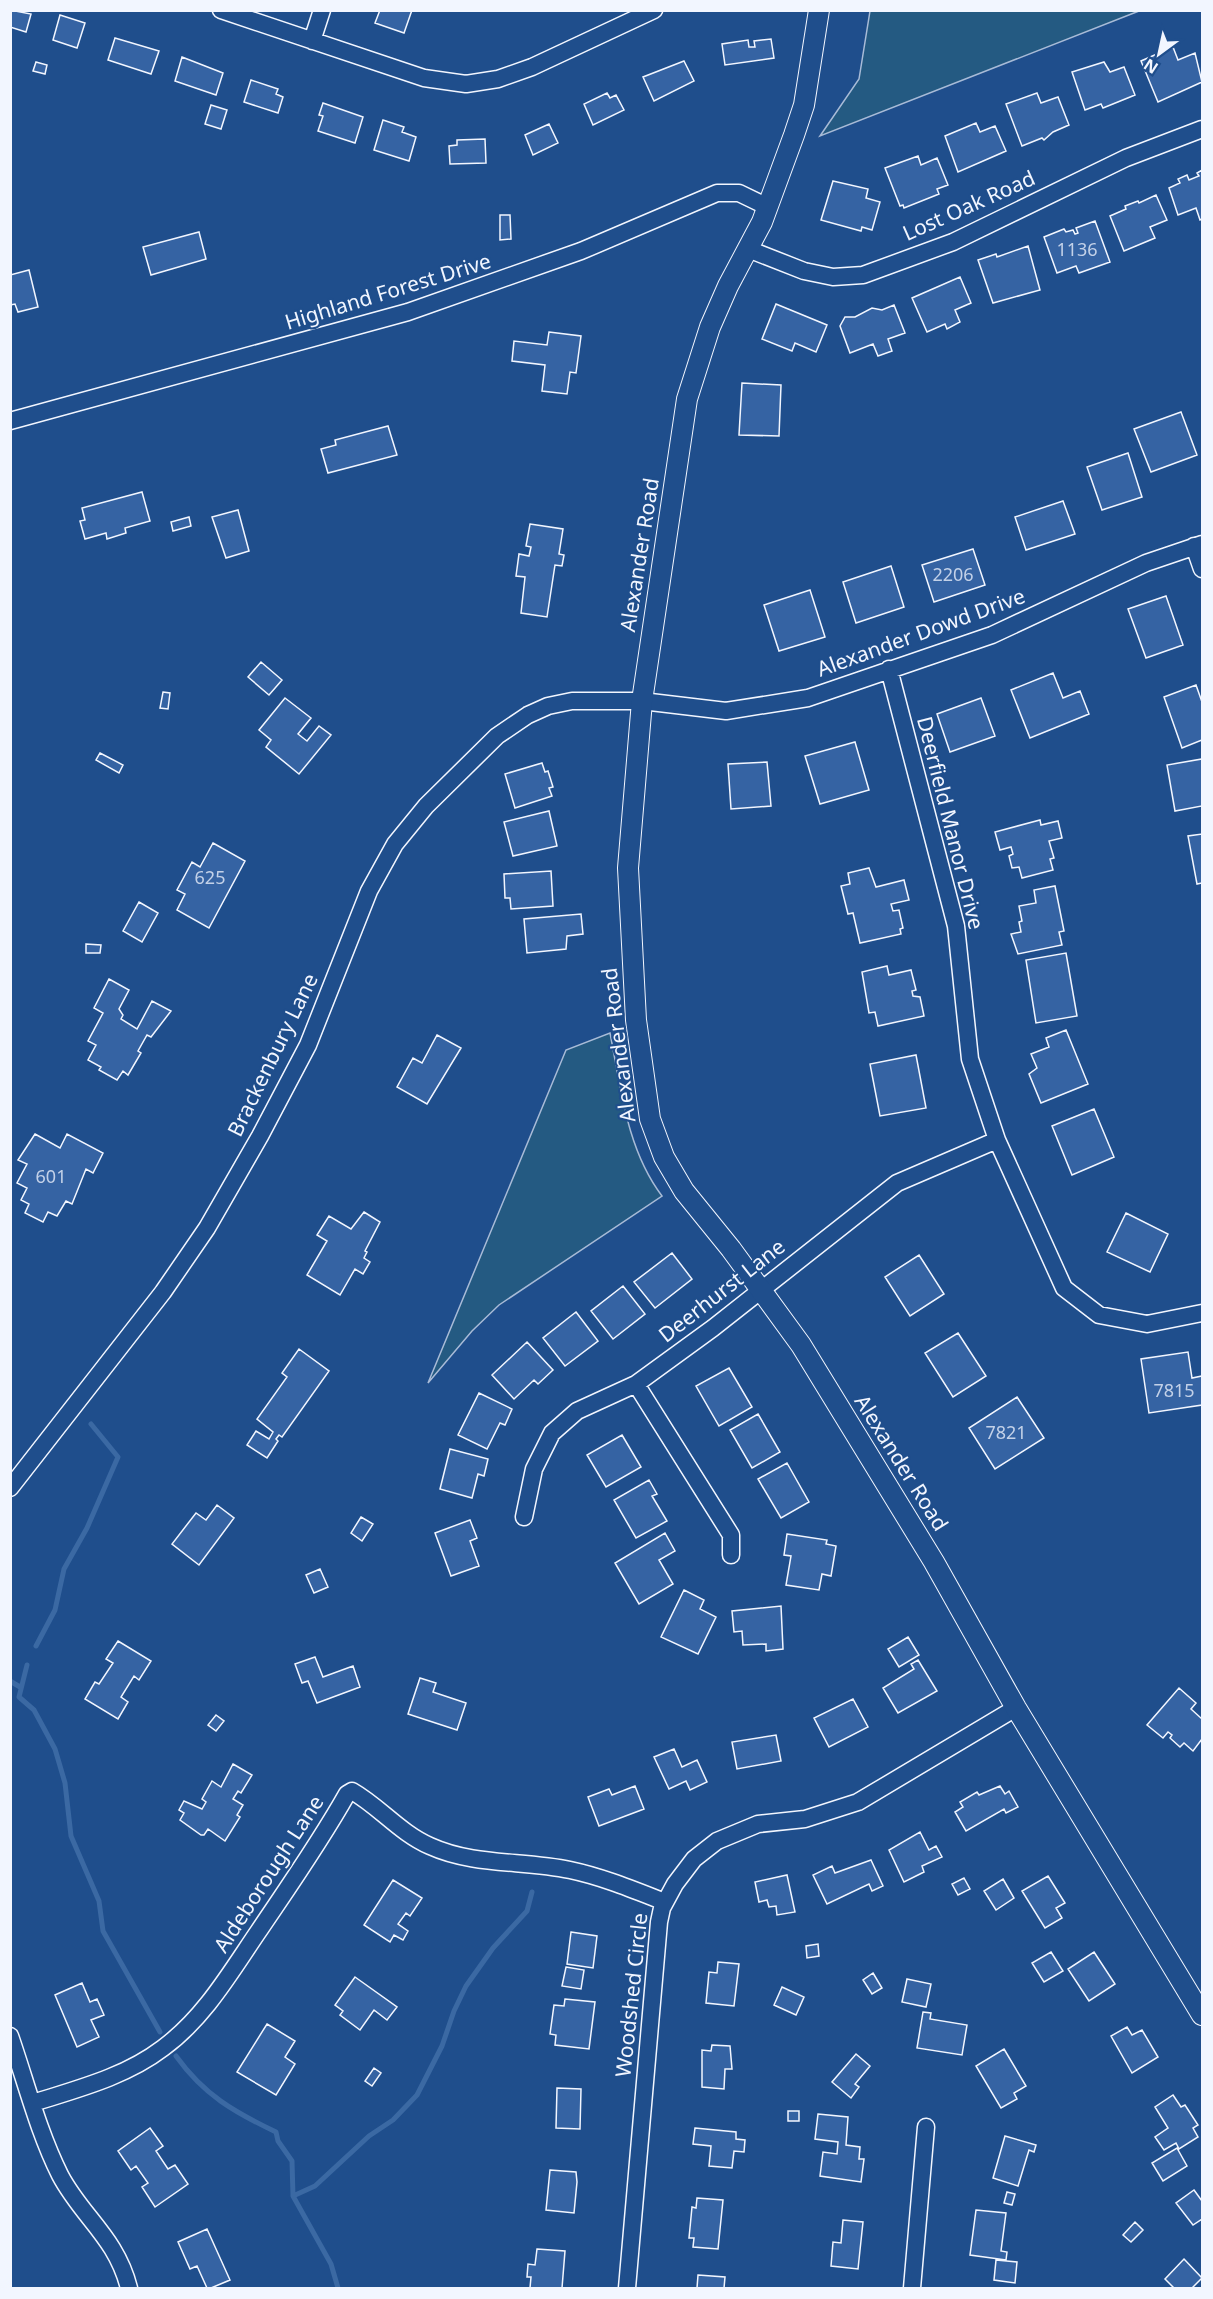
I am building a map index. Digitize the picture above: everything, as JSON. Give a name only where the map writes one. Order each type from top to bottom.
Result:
[{"type":"street","points":[[221,10],[424,78],[466,84],[498,79],[532,67],[654,10]]},
{"type":"street","points":[[312,41],[322,10]]},
{"type":"street","name":"Alexander Road","points":[[819,10],[804,105],[768,207],[710,327],[687,399],[642,700],[628,868],[636,1020],[650,1119],[664,1157],[684,1191],[761,1289],[801,1345],[934,1562],[1016,1708],[1203,2015]]},
{"type":"street","name":"Lost Oak Road","points":[[748,249],[804,271],[833,277],[863,275],[953,242],[1126,158],[1203,129]]},
{"type":"street","name":"Highland Forest Drive","points":[[10,421],[408,312],[581,251],[717,193],[739,193],[768,207]]},
{"type":"street","points":[[1198,545],[1203,569]]},
{"type":"street","name":"Alexander Dowd Drive","points":[[642,700],[726,711],[808,698],[992,635],[1146,563],[1198,545]]},
{"type":"street","name":"Deerfield Manor Drive","points":[[889,669],[956,926],[970,1059],[997,1140],[1064,1288],[1099,1315],[1108,1317],[1147,1324],[1203,1313]]},
{"type":"street","name":"Brackenbury Lane","points":[[10,1488],[163,1292],[207,1228],[260,1136],[308,1045],[369,891],[381,867],[408,828],[472,759],[497,736],[528,715],[548,706],[572,701],[642,700]]},
{"type":"street","name":"Deerhurst Lane","points":[[524,1517],[534,1468],[552,1432],[577,1411],[636,1384],[897,1183],[997,1140]]},
{"type":"street","points":[[636,1384],[731,1535],[731,1555]]},
{"type":"street","name":"Woodshed Circle","points":[[627,2289],[659,1922],[665,1902],[675,1884],[694,1859],[717,1841],[758,1824],[805,1819],[858,1802],[1016,1708]]},
{"type":"street","name":"Aldeborough Lane","points":[[33,2103],[84,2087],[138,2064],[163,2049],[188,2027],[215,1996],[323,1836],[347,1794],[352,1791],[368,1800],[409,1835],[447,1853],[478,1860],[569,1870],[605,1880],[665,1902]]},
{"type":"street","points":[[10,2036],[60,2174],[111,2245],[129,2289]]},
{"type":"street","points":[[912,2289],[926,2127]]},
{"type":"shaded area","points":[[870,10],[1139,11],[820,136],[859,79]]},
{"type":"shaded area","points":[[610,1033],[622,1097],[633,1139],[650,1178],[662,1196],[499,1305],[472,1331],[428,1383],[566,1050]]},
{"type":"building","points":[[10,10],[31,14],[26,32],[10,27]]},
{"type":"building","points":[[380,10],[412,10],[404,33],[375,23]]},
{"type":"building","points":[[60,15],[85,23],[77,48],[53,40]]},
{"type":"building","points":[[115,38],[159,51],[151,74],[108,60]]},
{"type":"building","points":[[771,39],[774,58],[725,65],[722,44],[748,40],[749,47],[755,47],[754,41]]},
{"type":"building","points":[[1173,47],[1178,60],[1195,53],[1202,82],[1158,102],[1141,61]]},
{"type":"building","points":[[182,57],[223,73],[216,95],[175,81]]},
{"type":"building","points":[[684,61],[694,81],[654,101],[643,77]]},
{"type":"building","points":[[36,62],[47,65],[45,74],[33,71]]},
{"type":"building","points":[[1104,62],[1110,72],[1124,67],[1135,95],[1103,108],[1101,104],[1085,110],[1072,72]]},
{"type":"building","points":[[251,80],[278,89],[276,94],[283,97],[278,113],[244,102]]},
{"type":"building","points":[[607,93],[610,98],[616,95],[624,110],[593,125],[584,104]]},
{"type":"building","points":[[1037,93],[1041,103],[1058,97],[1069,125],[1053,132],[1044,140],[1042,138],[1022,146],[1006,104]]},
{"type":"building","points":[[323,103],[363,117],[355,143],[318,131],[323,116],[319,115]]},
{"type":"building","points":[[211,105],[227,110],[221,129],[205,124]]},
{"type":"building","points":[[383,120],[404,127],[402,132],[416,137],[409,161],[374,150]]},
{"type":"building","points":[[976,123],[980,132],[995,126],[1006,151],[958,172],[945,136]]},
{"type":"building","points":[[549,124],[558,143],[533,155],[525,135]]},
{"type":"building","points":[[485,139],[486,163],[450,164],[449,146],[457,145],[457,140]]},
{"type":"building","points":[[918,156],[921,165],[937,158],[948,185],[937,189],[939,194],[904,208],[903,205],[900,206],[885,168]]},
{"type":"building","points":[[1202,170],[1202,219],[1200,220],[1196,208],[1178,215],[1169,188],[1180,183],[1178,179],[1187,175],[1189,180],[1199,176],[1197,173]]},
{"type":"building","points":[[833,181],[868,189],[866,198],[880,202],[872,230],[862,227],[861,231],[821,220]]},
{"type":"building","points":[[1156,195],[1167,220],[1150,227],[1155,238],[1124,251],[1110,216],[1126,209],[1125,206],[1138,201],[1139,203]]},
{"type":"building","points":[[500,215],[510,215],[511,239],[500,240]]},
{"type":"building","points":[[1095,221],[1110,262],[1079,273],[1076,266],[1057,273],[1044,237],[1064,229],[1066,232],[1073,230],[1075,234],[1078,233],[1076,228]]},
{"type":"building","points":[[199,232],[206,259],[151,275],[143,247]]},
{"type":"building","points":[[1028,246],[1040,290],[993,303],[978,260],[996,254],[997,257]]},
{"type":"building","points":[[29,270],[38,307],[18,312],[15,304],[10,305],[10,275]]},
{"type":"building","points":[[960,277],[971,303],[955,310],[960,322],[947,329],[945,324],[927,332],[912,298]]},
{"type":"building","points":[[776,304],[827,325],[816,352],[795,343],[792,351],[762,339]]},
{"type":"building","points":[[894,305],[905,333],[888,339],[892,351],[878,356],[873,344],[850,353],[840,326],[845,317],[855,317],[872,308],[882,310]]},
{"type":"building","points":[[549,332],[581,336],[576,373],[570,372],[567,394],[542,391],[545,365],[512,361],[514,341],[547,345]]},
{"type":"building","points":[[742,383],[781,385],[779,436],[739,435]]},
{"type":"building","points":[[1181,412],[1197,455],[1151,472],[1134,429]]},
{"type":"building","points":[[388,426],[397,455],[328,473],[321,449],[336,445],[335,440]]},
{"type":"building","points":[[1128,453],[1142,497],[1102,510],[1087,467]]},
{"type":"building","points":[[142,492],[150,521],[125,528],[126,533],[107,539],[106,533],[85,539],[80,521],[85,520],[82,508]]},
{"type":"building","points":[[1063,501],[1075,534],[1026,550],[1015,517]]},
{"type":"building","points":[[238,510],[249,551],[226,558],[212,517]]},
{"type":"building","points":[[189,517],[191,526],[173,531],[171,522]]},
{"type":"building","points":[[530,524],[563,529],[559,554],[564,555],[562,566],[555,565],[547,617],[521,613],[525,577],[516,576],[519,554],[529,556],[531,547],[526,546]]},
{"type":"building","points":[[973,549],[985,585],[934,602],[922,565]]},
{"type":"building","points":[[891,566],[904,607],[856,623],[843,582]]},
{"type":"building","points":[[810,590],[825,637],[779,651],[764,605]]},
{"type":"building","points":[[1166,596],[1183,645],[1146,658],[1128,609]]},
{"type":"building","points":[[261,662],[282,680],[269,695],[248,677]]},
{"type":"building","points":[[1053,673],[1063,698],[1080,691],[1089,714],[1030,738],[1011,690]]},
{"type":"building","points":[[1196,685],[1202,702],[1202,740],[1182,748],[1164,697]]},
{"type":"building","points":[[163,692],[170,693],[168,709],[160,708]]},
{"type":"building","points":[[285,698],[311,718],[298,734],[307,741],[319,726],[331,735],[299,774],[266,747],[271,740],[259,730]]},
{"type":"building","points":[[981,698],[995,736],[950,752],[937,714]]},
{"type":"building","points":[[855,742],[869,790],[820,804],[805,756]]},
{"type":"building","points":[[100,753],[123,765],[119,773],[96,760]]},
{"type":"building","points":[[1202,759],[1202,806],[1175,811],[1167,765]]},
{"type":"building","points":[[767,762],[771,806],[731,809],[728,764]]},
{"type":"building","points":[[542,763],[545,772],[548,771],[553,787],[549,788],[552,796],[515,808],[505,774]]},
{"type":"building","points":[[549,811],[557,846],[513,856],[504,822]]},
{"type":"building","points":[[1040,820],[1041,825],[1058,821],[1062,838],[1049,841],[1054,858],[1050,859],[1053,870],[1022,878],[1019,867],[1012,868],[1009,856],[1013,854],[1011,847],[1000,850],[995,832]]},
{"type":"building","points":[[1202,834],[1202,883],[1197,884],[1188,836]]},
{"type":"building","points":[[213,843],[245,861],[209,928],[177,910],[185,894],[177,890],[192,862],[200,867]]},
{"type":"building","points":[[869,868],[876,887],[904,880],[909,900],[891,904],[893,911],[899,910],[903,928],[900,929],[901,934],[860,943],[853,913],[848,914],[841,886],[850,884],[848,873]]},
{"type":"building","points":[[551,871],[553,906],[511,909],[510,898],[505,898],[504,874]]},
{"type":"building","points":[[1055,886],[1064,931],[1059,932],[1062,945],[1018,954],[1011,934],[1021,932],[1019,922],[1022,921],[1019,906],[1036,903],[1034,890]]},
{"type":"building","points":[[139,902],[158,913],[142,942],[123,931]]},
{"type":"building","points":[[581,914],[583,934],[567,936],[566,949],[527,953],[524,919]]},
{"type":"building","points":[[86,944],[101,945],[100,953],[86,953]]},
{"type":"building","points":[[1066,953],[1077,1016],[1036,1023],[1026,960]]},
{"type":"building","points":[[887,966],[889,975],[911,970],[916,990],[912,991],[913,996],[920,997],[924,1016],[878,1026],[875,1012],[869,1013],[862,972]]},
{"type":"building","points":[[109,979],[129,990],[119,1009],[123,1015],[121,1019],[137,1029],[152,1001],[171,1011],[151,1037],[147,1035],[138,1051],[141,1053],[128,1075],[123,1071],[117,1080],[99,1070],[101,1067],[88,1060],[96,1045],[88,1041],[103,1013],[94,1008]]},
{"type":"building","points":[[1066,1030],[1088,1084],[1041,1103],[1029,1074],[1037,1068],[1031,1054],[1049,1047],[1046,1038]]},
{"type":"building","points":[[437,1035],[461,1048],[427,1104],[397,1087],[413,1058],[422,1063]]},
{"type":"building","points":[[916,1055],[926,1108],[880,1116],[870,1064]]},
{"type":"building","points":[[1094,1109],[1114,1157],[1072,1175],[1052,1126]]},
{"type":"building","points":[[35,1134],[60,1148],[67,1134],[103,1153],[93,1173],[86,1169],[72,1204],[66,1201],[57,1216],[48,1212],[43,1222],[25,1213],[29,1204],[21,1200],[27,1188],[17,1183],[27,1164],[18,1160]]},
{"type":"building","points":[[364,1212],[380,1222],[365,1251],[367,1252],[364,1258],[370,1262],[363,1274],[355,1269],[340,1295],[307,1275],[327,1241],[317,1235],[329,1216],[351,1229]]},
{"type":"building","points":[[1126,1213],[1168,1234],[1150,1272],[1107,1252]]},
{"type":"building","points":[[672,1253],[692,1279],[655,1308],[634,1282]]},
{"type":"building","points":[[919,1255],[944,1294],[910,1316],[885,1277]]},
{"type":"building","points":[[623,1286],[645,1314],[613,1339],[591,1311]]},
{"type":"building","points":[[576,1312],[598,1341],[565,1366],[543,1338]]},
{"type":"building","points":[[958,1333],[986,1376],[953,1397],[925,1353]]},
{"type":"building","points":[[527,1342],[553,1370],[538,1384],[534,1380],[514,1399],[492,1375]]},
{"type":"building","points":[[299,1349],[329,1371],[282,1437],[279,1435],[276,1439],[278,1441],[267,1458],[247,1445],[256,1431],[269,1439],[273,1432],[257,1419],[287,1377],[282,1373]]},
{"type":"building","points":[[1188,1352],[1192,1378],[1202,1376],[1202,1405],[1149,1413],[1141,1359]]},
{"type":"building","points":[[729,1368],[752,1407],[719,1426],[696,1386]]},
{"type":"building","points":[[479,1393],[512,1409],[505,1425],[500,1423],[487,1449],[458,1435]]},
{"type":"building","points":[[1017,1397],[1044,1438],[995,1469],[969,1428]]},
{"type":"building","points":[[758,1414],[780,1452],[752,1468],[730,1430]]},
{"type":"building","points":[[622,1435],[641,1467],[606,1487],[587,1455]]},
{"type":"building","points":[[450,1449],[488,1459],[484,1476],[478,1474],[472,1498],[440,1489]]},
{"type":"building","points":[[787,1463],[809,1502],[781,1518],[758,1479]]},
{"type":"building","points":[[649,1480],[657,1494],[652,1496],[667,1521],[636,1538],[614,1500]]},
{"type":"building","points":[[217,1505],[234,1518],[199,1565],[172,1544],[196,1513],[206,1520]]},
{"type":"building","points":[[361,1517],[373,1524],[362,1541],[351,1533]]},
{"type":"building","points":[[470,1520],[477,1538],[470,1541],[479,1566],[451,1576],[435,1533]]},
{"type":"building","points":[[665,1533],[675,1551],[659,1560],[673,1584],[639,1604],[615,1563]]},
{"type":"building","points":[[787,1534],[827,1540],[826,1544],[836,1546],[831,1576],[822,1574],[819,1590],[786,1585],[791,1556],[784,1555]]},
{"type":"building","points":[[320,1569],[328,1587],[314,1593],[306,1575]]},
{"type":"building","points":[[684,1590],[704,1600],[700,1609],[716,1617],[698,1654],[661,1637]]},
{"type":"building","points":[[781,1606],[783,1649],[766,1651],[766,1644],[743,1645],[742,1631],[734,1632],[732,1611]]},
{"type":"building","points":[[908,1637],[919,1655],[899,1667],[888,1649]]},
{"type":"building","points":[[118,1641],[151,1661],[139,1680],[134,1676],[121,1697],[128,1702],[118,1719],[85,1699],[95,1682],[99,1684],[113,1663],[106,1659]]},
{"type":"building","points":[[315,1657],[323,1677],[353,1666],[360,1687],[317,1703],[308,1681],[302,1683],[295,1664]]},
{"type":"building","points":[[918,1660],[937,1691],[898,1713],[883,1688],[914,1669],[911,1664]]},
{"type":"building","points":[[420,1678],[436,1683],[433,1692],[466,1703],[457,1730],[408,1714]]},
{"type":"building","points":[[1179,1688],[1196,1703],[1191,1709],[1202,1719],[1202,1739],[1193,1751],[1184,1743],[1180,1747],[1170,1738],[1172,1735],[1168,1732],[1163,1738],[1147,1725]]},
{"type":"building","points":[[853,1699],[868,1727],[829,1747],[814,1718]]},
{"type":"building","points":[[216,1715],[224,1721],[216,1731],[208,1725]]},
{"type":"building","points":[[776,1735],[781,1761],[737,1769],[732,1742]]},
{"type":"building","points":[[674,1749],[682,1767],[697,1760],[707,1782],[690,1790],[686,1781],[669,1789],[654,1757]]},
{"type":"building","points":[[233,1764],[252,1775],[241,1793],[238,1791],[233,1799],[243,1805],[237,1815],[240,1817],[225,1841],[208,1829],[204,1835],[201,1835],[180,1820],[184,1813],[179,1810],[184,1801],[202,1809],[206,1802],[202,1799],[212,1781],[221,1787]]},
{"type":"building","points":[[635,1786],[644,1809],[599,1826],[588,1797],[609,1789],[612,1795]]},
{"type":"building","points":[[1000,1786],[1005,1794],[1009,1791],[1018,1807],[1006,1813],[1004,1809],[966,1831],[955,1812],[963,1807],[960,1802],[977,1792],[979,1795]]},
{"type":"building","points":[[920,1832],[929,1850],[936,1846],[942,1857],[922,1866],[924,1872],[904,1882],[889,1850]]},
{"type":"building","points":[[871,1860],[883,1886],[872,1891],[869,1884],[827,1904],[813,1875],[832,1866],[835,1873]]},
{"type":"building","points":[[787,1875],[795,1912],[777,1915],[776,1906],[769,1907],[767,1900],[759,1902],[755,1882]]},
{"type":"building","points":[[1048,1876],[1065,1903],[1056,1908],[1062,1918],[1045,1928],[1022,1891]]},
{"type":"building","points":[[964,1878],[970,1889],[958,1895],[952,1884]]},
{"type":"building","points":[[1003,1879],[1014,1898],[996,1910],[984,1891]]},
{"type":"building","points":[[393,1880],[422,1898],[410,1916],[406,1913],[398,1924],[408,1931],[403,1940],[394,1935],[390,1942],[364,1925]]},
{"type":"building","points":[[571,1932],[597,1936],[593,1968],[567,1964]]},
{"type":"building","points":[[818,1944],[819,1956],[807,1958],[806,1946]]},
{"type":"building","points":[[1051,1952],[1063,1971],[1044,1982],[1032,1963]]},
{"type":"building","points":[[1094,1952],[1115,1984],[1089,2001],[1068,1969]]},
{"type":"building","points":[[718,1962],[739,1964],[734,2006],[706,2003],[709,1972],[717,1973]]},
{"type":"building","points":[[566,1967],[584,1970],[581,1989],[562,1986]]},
{"type":"building","points":[[873,1973],[882,1988],[872,1994],[863,1980]]},
{"type":"building","points":[[355,1977],[397,2007],[387,2020],[374,2010],[360,2030],[340,2015],[343,2011],[335,2005]]},
{"type":"building","points":[[907,1979],[931,1984],[926,2007],[902,2002]]},
{"type":"building","points":[[82,1983],[90,2002],[97,1999],[104,2015],[91,2020],[99,2037],[77,2047],[55,1995]]},
{"type":"building","points":[[782,1987],[804,1997],[796,2015],[774,2005]]},
{"type":"building","points":[[565,1999],[595,2002],[589,2049],[555,2045],[556,2035],[550,2034],[554,2005],[564,2006]]},
{"type":"building","points":[[923,2012],[931,2013],[930,2019],[967,2025],[962,2055],[917,2048]]},
{"type":"building","points":[[267,2024],[295,2041],[285,2057],[295,2064],[276,2095],[237,2072]]},
{"type":"building","points":[[1127,2027],[1132,2035],[1142,2030],[1158,2057],[1132,2073],[1111,2036]]},
{"type":"building","points":[[712,2045],[730,2046],[732,2069],[725,2069],[724,2089],[702,2087],[702,2050],[711,2051]]},
{"type":"building","points":[[1004,2049],[1026,2086],[1014,2093],[1017,2099],[1001,2108],[976,2066]]},
{"type":"building","points":[[856,2054],[870,2066],[855,2084],[859,2087],[851,2098],[832,2082]]},
{"type":"building","points":[[374,2068],[381,2073],[372,2086],[365,2081]]},
{"type":"building","points":[[557,2088],[581,2089],[580,2129],[556,2128]]},
{"type":"building","points":[[1173,2095],[1181,2107],[1185,2105],[1198,2125],[1193,2128],[1198,2137],[1179,2149],[1176,2143],[1164,2150],[1155,2137],[1168,2128],[1155,2107]]},
{"type":"building","points":[[788,2111],[799,2111],[799,2121],[788,2121]]},
{"type":"building","points":[[818,2114],[848,2117],[846,2145],[860,2147],[859,2159],[864,2159],[861,2182],[820,2176],[823,2152],[837,2154],[838,2142],[815,2139]]},
{"type":"building","points":[[150,2128],[163,2146],[156,2151],[168,2169],[175,2165],[188,2184],[155,2207],[142,2187],[148,2183],[136,2166],[131,2170],[118,2151]]},
{"type":"building","points":[[695,2128],[736,2132],[736,2139],[745,2140],[744,2152],[734,2151],[732,2168],[709,2166],[711,2146],[693,2144]]},
{"type":"building","points":[[1005,2136],[1036,2145],[1034,2152],[1029,2150],[1018,2186],[993,2178]]},
{"type":"building","points":[[1177,2148],[1187,2166],[1163,2181],[1152,2163]]},
{"type":"building","points":[[550,2170],[576,2172],[574,2213],[546,2210]]},
{"type":"building","points":[[1194,2190],[1202,2201],[1202,2219],[1193,2225],[1176,2203]]},
{"type":"building","points":[[1007,2192],[1015,2194],[1012,2205],[1004,2203]]},
{"type":"building","points":[[697,2198],[723,2200],[718,2249],[693,2247],[694,2238],[689,2238],[692,2207],[696,2208]]},
{"type":"building","points":[[976,2210],[1006,2213],[1001,2251],[1007,2252],[1006,2260],[970,2255]]},
{"type":"building","points":[[843,2220],[863,2222],[858,2269],[831,2266],[833,2242],[841,2243]]},
{"type":"building","points":[[1135,2222],[1143,2230],[1131,2242],[1123,2235]]},
{"type":"building","points":[[207,2229],[230,2280],[211,2288],[207,2288],[197,2266],[190,2269],[178,2242]]},
{"type":"building","points":[[537,2249],[565,2251],[562,2288],[530,2288],[531,2277],[527,2277],[528,2264],[535,2265]]},
{"type":"building","points":[[1184,2259],[1202,2278],[1192,2288],[1174,2288],[1165,2279]]},
{"type":"building","points":[[996,2260],[1017,2262],[1015,2283],[994,2280]]},
{"type":"building","points":[[698,2275],[725,2277],[724,2288],[697,2288]]},
{"type":"waterway","points":[[36,1646],[55,1610],[64,1569],[87,1528],[118,1457],[91,1424]]},
{"type":"waterway","points":[[27,1665],[19,1697],[34,1710],[55,1749],[65,1783],[71,1836],[99,1901],[103,1931],[160,2032]]},
{"type":"waterway","points":[[10,1681],[20,1687]]},
{"type":"waterway","points":[[293,2196],[315,2186],[369,2136],[393,2120],[417,2095],[442,2046],[454,2011],[466,1986],[493,1948],[527,1911],[532,1892]]},
{"type":"waterway","points":[[176,2056],[209,2092],[233,2109],[276,2132],[278,2141],[292,2161],[293,2196],[331,2264],[338,2288]]}]
